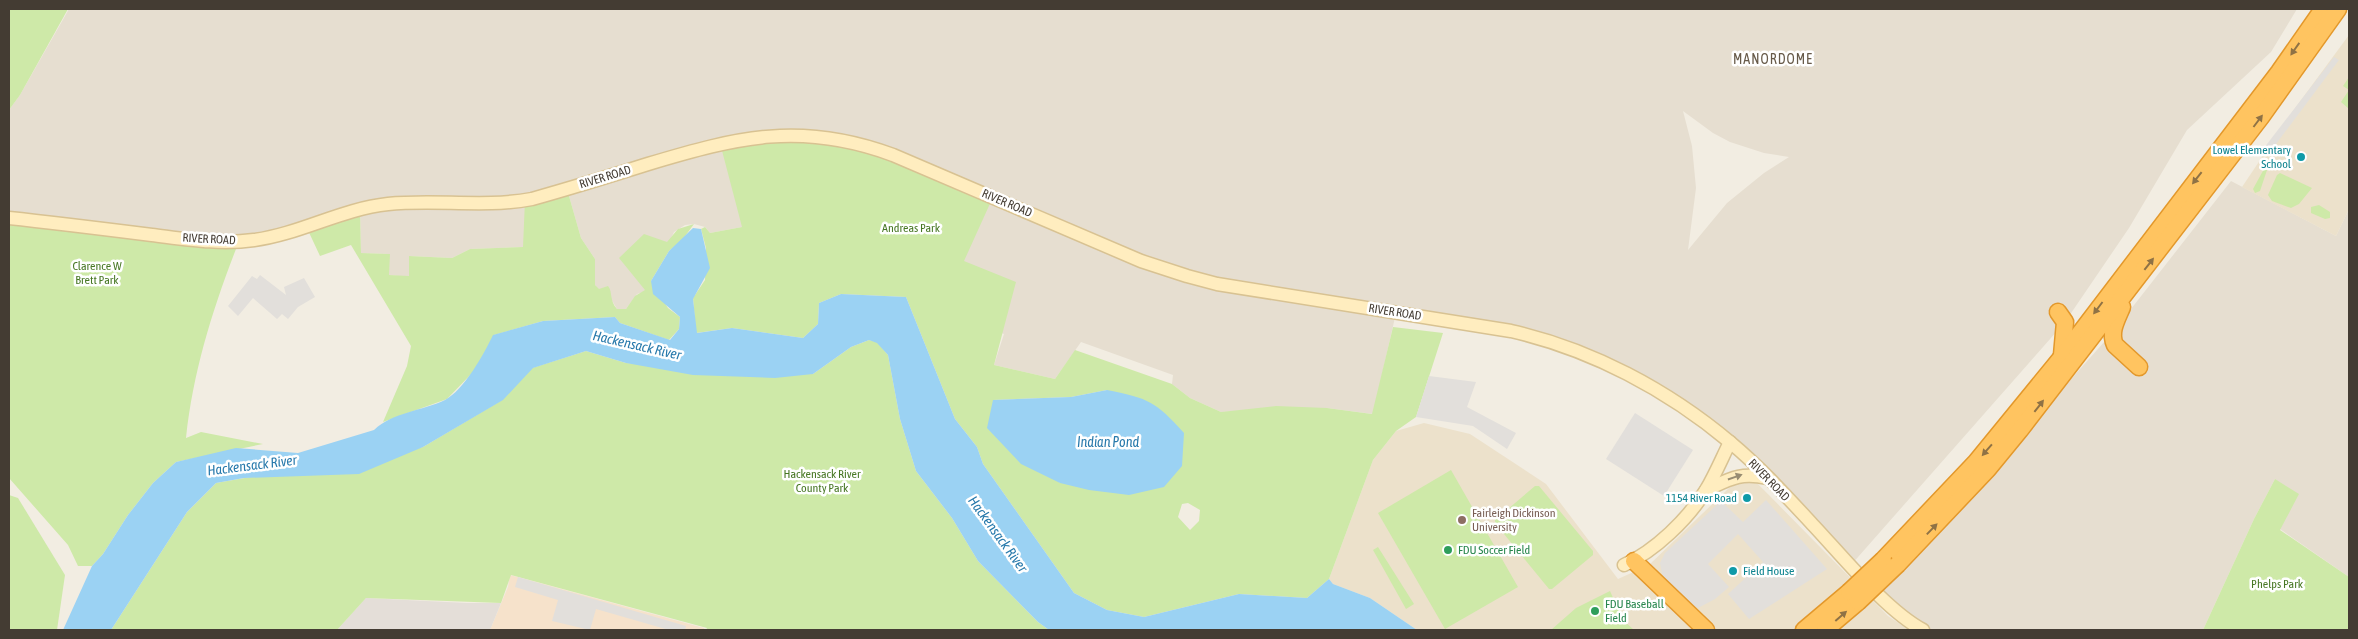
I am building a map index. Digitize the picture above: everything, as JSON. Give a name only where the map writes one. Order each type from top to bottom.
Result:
[{"type":"highway","points":[[1890,562],[1976,462],[2061,358],[2279,72],[2323,9]]},
{"type":"highway","points":[[1804,630],[1824,622],[1853,597],[1988,469],[2262,117],[2338,9]]},
{"type":"highway","points":[[2130,289],[2113,332],[2112,340],[2114,345],[2139,367]]},
{"type":"highway","points":[[2058,312],[2065,322],[2065,337],[2061,358]]},
{"type":"highway","points":[[1629,563],[1690,630]]},
{"type":"highway","points":[[1629,563],[1706,630]]},
{"type":"highway","points":[[1792,630],[1824,622]]},
{"type":"main road","name":"RIVER ROAD","points":[[9,218],[213,242],[253,240],[296,230],[326,218],[367,207],[409,203],[498,204],[525,200],[731,141],[779,136],[833,139],[893,155],[1141,261],[1187,276],[1235,286],[1511,331],[1548,340],[1594,358],[1681,406],[1730,442],[1889,604],[1916,628]]},
{"type":"main road","points":[[1629,563],[1689,513],[1706,490],[1730,442]]},
{"type":"main road","points":[[1706,490],[1740,475],[1750,474],[1767,478]]},
{"type":"shaded area","points":[[69,9],[2297,9],[2271,52],[2187,130],[2129,228],[2065,322],[1851,565],[1707,424],[1568,347],[1396,313],[1373,414],[1327,408],[1221,412],[1190,398],[1172,384],[1173,375],[1081,342],[1055,379],[994,365],[1004,334],[742,227],[710,233],[705,227],[694,224],[685,225],[674,232],[646,291],[637,294],[626,309],[617,309],[610,297],[597,289],[595,285],[595,259],[581,238],[567,189],[523,247],[470,249],[452,258],[409,256],[409,277],[389,275],[389,254],[361,253],[360,209],[253,241],[9,218],[9,110],[20,95]],"holes":[[[1683,111],[1713,133],[1730,142],[1764,153],[1789,157],[1764,173],[1727,203],[1688,250],[1696,188],[1692,146]]]},
{"type":"shaded area","points":[[2349,35],[2349,209],[2336,236],[2242,187],[2293,111]]},
{"type":"shaded area","points":[[2334,57],[2339,60],[2270,152],[2264,148]]},
{"type":"shaded area","points":[[2231,181],[2336,236],[2349,209],[2349,577],[2280,529],[2275,479],[2254,519],[2203,630],[1923,630],[1880,594],[2113,332]]},
{"type":"shaded area","points":[[260,275],[286,295],[284,287],[304,278],[315,297],[298,307],[288,319],[282,314],[277,319],[253,298],[238,316],[228,306],[252,276],[257,279]]},
{"type":"shaded area","points":[[1429,376],[1476,382],[1467,407],[1516,433],[1507,449],[1473,426],[1416,417]]},
{"type":"shaded area","points":[[1635,413],[1693,450],[1664,496],[1606,459]]},
{"type":"shaded area","name":"Fairleigh Dickinson University","points":[[1424,423],[1470,434],[1546,484],[1618,579],[1649,565],[1729,488],[1744,481],[1757,483],[1888,616],[1909,630],[1417,630],[1370,598],[1333,584],[1329,579],[1373,460],[1396,431]]},
{"type":"shaded area","points":[[1766,500],[1827,569],[1749,619],[1728,594],[1763,562],[1738,534],[1708,564],[1729,587],[1715,599],[1698,608],[1689,604],[1663,578],[1660,563],[1665,553],[1721,501],[1743,522]]},
{"type":"shaded area","points":[[510,575],[704,628],[704,630],[490,630],[508,587]]},
{"type":"shaded area","points":[[518,577],[686,626],[685,630],[669,630],[596,609],[590,630],[552,621],[558,600],[515,587]]},
{"type":"shaded area","points":[[366,598],[501,603],[490,630],[337,630]]},
{"type":"green space","points":[[9,9],[68,9],[20,95],[9,110]]},
{"type":"green space","points":[[2349,77],[2349,90],[2343,86]]},
{"type":"green space","points":[[2349,90],[2349,109],[2341,102]]},
{"type":"green space","name":"Andreas Park","points":[[833,139],[993,197],[964,261],[1016,282],[994,365],[1055,379],[1075,350],[1172,384],[1190,398],[1221,412],[1276,406],[1327,408],[1372,414],[1393,327],[1443,333],[1416,417],[1396,431],[1373,460],[1329,579],[1307,598],[1239,594],[1144,617],[1107,610],[1074,593],[983,464],[977,447],[955,419],[906,297],[841,294],[819,303],[818,324],[803,338],[732,328],[696,333],[693,298],[705,280],[706,248],[701,229],[705,227],[710,233],[742,227],[720,143]],"holes":[[[1107,390],[1060,483],[993,400],[1071,397]],[[1188,503],[1200,510],[1199,521],[1190,530],[1178,517],[1182,504]]]},
{"type":"green space","points":[[2264,169],[2267,170],[2260,191],[2255,193],[2253,189]]},
{"type":"green space","points":[[2280,173],[2312,188],[2299,204],[2291,208],[2272,201],[2268,195],[2277,175]]},
{"type":"green space","points":[[567,189],[581,238],[595,259],[595,285],[599,289],[608,286],[617,309],[626,309],[635,296],[645,290],[619,258],[644,234],[667,242],[678,229],[694,224],[683,239],[669,251],[651,281],[668,308],[680,317],[679,329],[669,340],[620,323],[615,317],[543,321],[494,335],[477,368],[447,399],[383,422],[407,366],[411,346],[351,245],[320,256],[306,226],[360,208],[361,253],[390,254],[389,275],[409,276],[409,256],[452,258],[470,249],[523,247],[525,200]]},
{"type":"green space","points":[[2319,205],[2330,212],[2330,218],[2325,219],[2311,213],[2311,207]]},
{"type":"green space","name":"Clarence W Brett Park","points":[[9,218],[236,249],[219,295],[205,342],[193,389],[186,438],[201,432],[263,444],[176,462],[153,483],[128,515],[103,554],[92,566],[78,566],[68,545],[9,478]]},
{"type":"green space","name":"Hackensack River County Park","points":[[869,340],[877,342],[888,355],[900,419],[916,471],[952,518],[978,561],[1038,622],[1049,630],[706,630],[707,628],[511,575],[501,603],[366,598],[337,630],[111,630],[187,512],[216,483],[423,447],[502,400],[532,368],[586,351],[626,363],[813,374],[851,347]]},
{"type":"green space","name":"FDU Soccer Field","points":[[1451,470],[1518,587],[1445,629],[1378,513]]},
{"type":"green space","name":"Phelps Park","points":[[2275,479],[2299,494],[2280,530],[2349,577],[2349,630],[2203,630],[2254,519]]},
{"type":"green space","points":[[1535,486],[1539,486],[1593,551],[1593,555],[1552,589],[1549,589],[1495,523],[1495,520]]},
{"type":"green space","points":[[9,495],[18,498],[65,575],[57,630],[9,630]]},
{"type":"green space","points":[[1378,547],[1414,604],[1406,609],[1373,550]]},
{"type":"green space","name":"FDU Baseball Field","points":[[1610,591],[1623,620],[1634,630],[1551,630],[1576,608]]},
{"type":"water","name":"Hackensack River","points":[[693,228],[701,229],[710,268],[693,299],[697,333],[732,328],[803,338],[818,324],[819,303],[841,294],[906,297],[955,419],[977,447],[983,464],[1074,593],[1107,610],[1144,617],[1239,594],[1307,598],[1329,579],[1333,584],[1370,598],[1417,630],[1049,630],[1038,622],[978,561],[952,518],[916,471],[900,419],[888,355],[877,343],[869,340],[851,347],[813,374],[775,378],[693,375],[626,363],[586,351],[533,368],[503,400],[423,447],[359,474],[244,478],[216,483],[187,512],[111,630],[63,630],[92,566],[103,554],[128,515],[153,483],[176,462],[236,448],[298,453],[374,430],[390,419],[436,404],[452,395],[473,371],[493,335],[543,321],[615,317],[620,323],[670,340],[679,329],[680,317],[653,294],[651,281],[669,251]]},
{"type":"water","name":"Indian Pond","points":[[1107,390],[1133,396],[1151,403],[1166,414],[1184,433],[1182,466],[1164,487],[1129,495],[1089,490],[1060,483],[1021,464],[987,428],[993,400],[1071,397]]},
{"type":"place","name":"Lowel Elementary School","points":[[2301,157]]},
{"type":"place","name":"1154 River Road","points":[[1747,498]]},
{"type":"place","name":"Fairleigh Dickinson University","points":[[1462,520]]},
{"type":"place","name":"FDU Soccer Field","points":[[1448,550]]},
{"type":"place","name":"Field House","points":[[1733,571]]},
{"type":"place","name":"FDU Baseball Field","points":[[1595,611]]},
{"type":"district","name":"MANORDOME","points":[[1773,59]]}]
